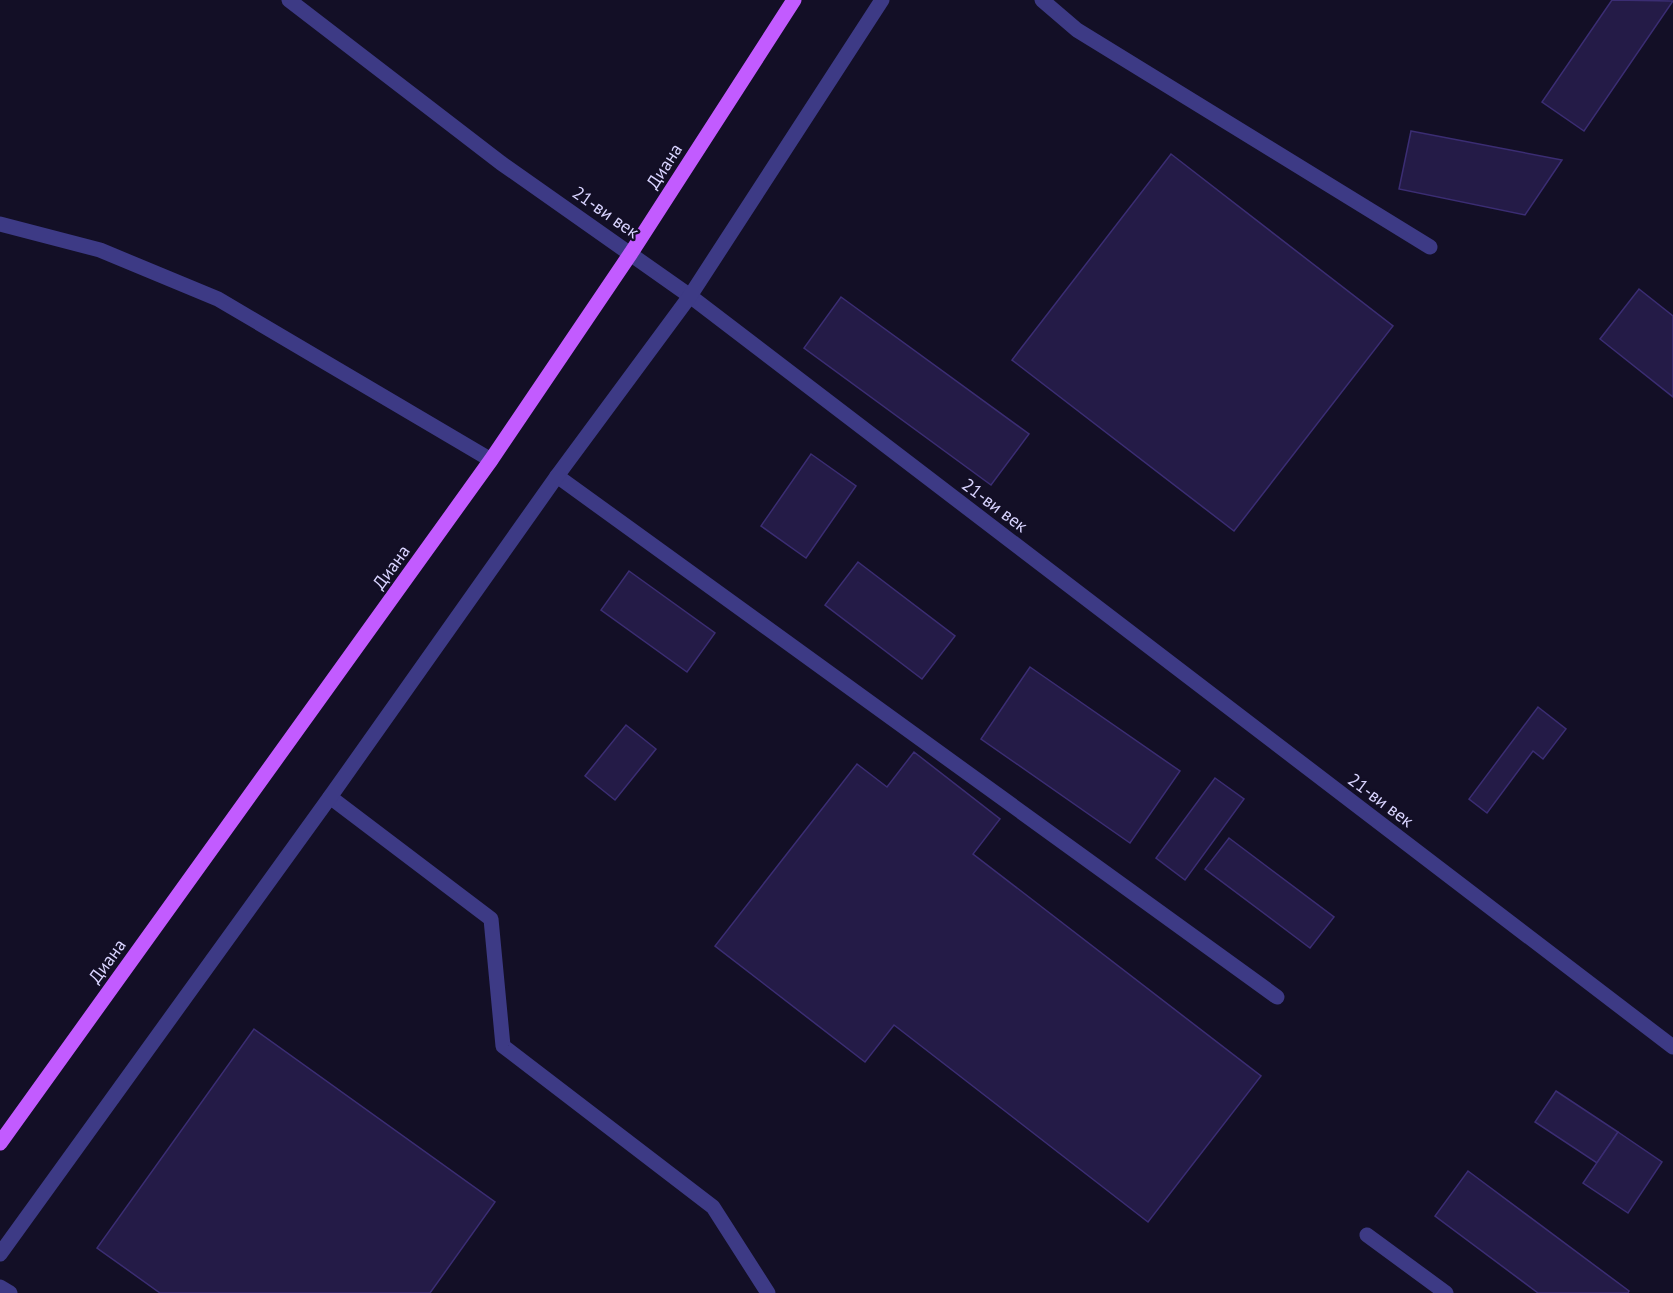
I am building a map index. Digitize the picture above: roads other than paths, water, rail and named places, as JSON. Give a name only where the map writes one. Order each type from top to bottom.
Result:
[{"type":"main road","name":"Диана","points":[[0,1143],[491,460],[631,253],[794,0]]},
{"type":"street","points":[[0,1254],[330,797],[557,476],[690,296],[882,0]]},
{"type":"street","points":[[1042,0],[1077,30],[1430,247]]},
{"type":"street","name":"21-ви век","points":[[295,2],[501,163],[690,296],[1673,1047]]},
{"type":"street","points":[[0,224],[100,250],[218,299],[491,460]]},
{"type":"street","points":[[557,476],[1276,998]]},
{"type":"street","points":[[330,797],[491,919],[502,1046],[713,1208],[768,1293]]},
{"type":"street","points":[[1367,1235],[1446,1293]]},
{"type":"street","points":[[0,1287],[10,1293]]}]
